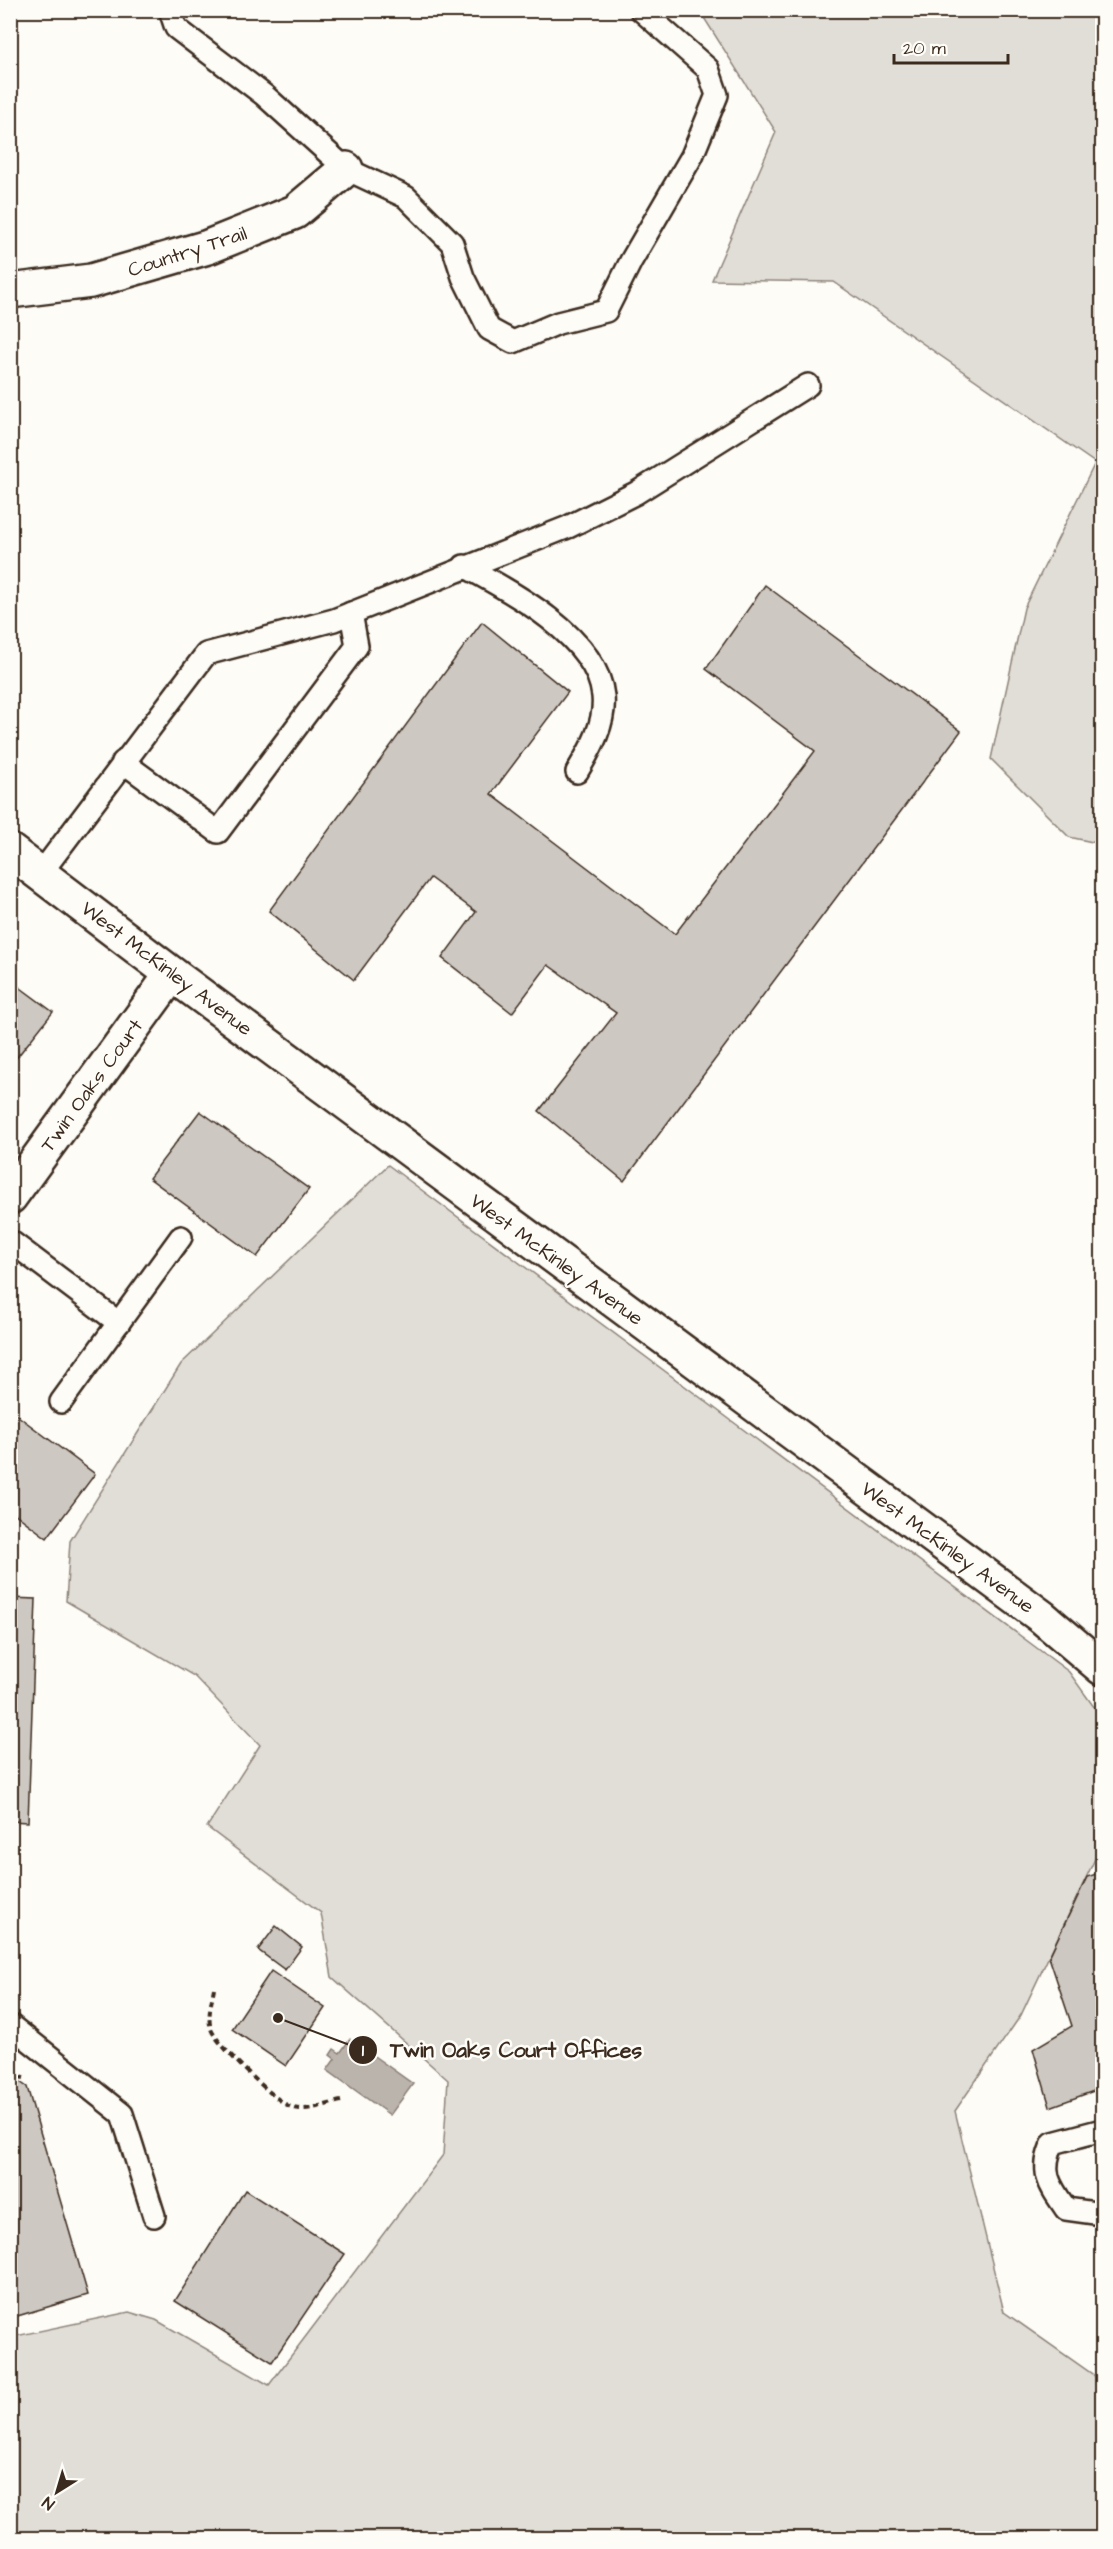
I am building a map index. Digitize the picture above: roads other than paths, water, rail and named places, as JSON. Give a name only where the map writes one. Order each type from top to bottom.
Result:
[{"type":"street","name":"Country Trail","points":[[10,291],[91,281],[208,247],[294,212],[346,169]]},
{"type":"street","name":"West McKinley Avenue","points":[[10,851],[172,974],[1033,1610],[1102,1668]]},
{"type":"street","name":"Twin Oaks Court","points":[[10,1197],[172,974]]},
{"type":"lane","points":[[170,10],[176,28],[264,95],[346,169],[406,197],[452,243],[463,277],[489,328],[513,342],[558,323],[606,311],[631,261],[692,156],[717,95],[708,69],[641,10]]},
{"type":"lane","points":[[41,873],[206,654],[351,613],[464,566],[568,527],[636,493],[808,385]]},
{"type":"lane","points":[[464,566],[517,594],[590,658],[603,696],[597,738],[577,772]]},
{"type":"lane","points":[[123,762],[218,832],[357,646],[351,613]]},
{"type":"lane","points":[[61,1402],[181,1237]]},
{"type":"lane","points":[[10,1242],[119,1323]]},
{"type":"lane","points":[[10,2025],[122,2114],[154,2216]]},
{"type":"lane","points":[[1102,2130],[1053,2144],[1046,2157],[1048,2183],[1066,2209],[1102,2214]]},
{"type":"place","name":"Twin Oaks Court Offices","points":[[278,2018]]}]
